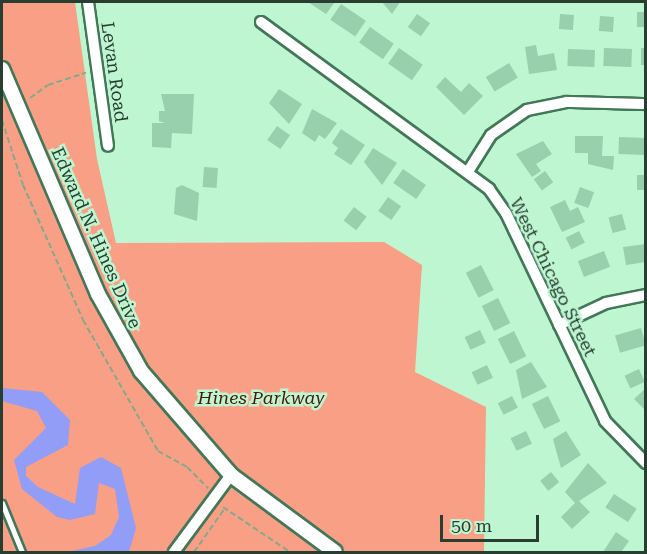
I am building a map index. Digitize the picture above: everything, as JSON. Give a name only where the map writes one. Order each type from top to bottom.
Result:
[{"type":"street","name":"Levan Road","points":[[88,2],[108,146]]},
{"type":"street","name":"West Chicago Street","points":[[261,22],[469,170],[506,213],[604,421],[645,463]]},
{"type":"street","name":"Edward N. Hines Drive","points":[[2,69],[118,334],[162,400],[231,475],[335,552]]},
{"type":"street","points":[[469,170],[490,135],[527,110],[567,102],[645,104]]},
{"type":"street","points":[[559,325],[606,303],[645,295]]},
{"type":"street","points":[[174,552],[231,475]]},
{"type":"lane","points":[[2,503],[22,552]]},
{"type":"path","points":[[18,107],[48,85],[96,67]]},
{"type":"path","points":[[194,552],[225,508]]},
{"type":"green space","name":"Hines Parkway","points":[[2,2],[75,2],[97,159],[116,243],[384,242],[422,265],[415,372],[486,407],[484,552],[2,552]]},
{"type":"water","points":[[2,388],[42,392],[70,420],[68,445],[26,467],[26,476],[38,487],[75,504],[80,468],[101,457],[121,468],[136,528],[129,552],[67,552],[95,546],[111,535],[119,517],[115,489],[99,483],[95,514],[70,520],[57,517],[22,489],[14,460],[46,428],[37,411],[2,401]]},
{"type":"building","points":[[308,2],[335,2],[326,14]]},
{"type":"building","points":[[382,2],[400,2],[392,14]]},
{"type":"building","points":[[341,4],[366,21],[355,37],[330,20]]},
{"type":"building","points":[[637,12],[646,12],[646,27],[637,27]]},
{"type":"building","points":[[417,14],[430,23],[421,36],[408,27]]},
{"type":"building","points":[[560,14],[574,15],[573,30],[559,29]]},
{"type":"building","points":[[600,16],[614,17],[613,32],[599,31]]},
{"type":"building","points":[[370,27],[394,44],[383,59],[359,43]]},
{"type":"building","points":[[536,45],[538,56],[554,53],[557,70],[529,74],[525,47]]},
{"type":"building","points":[[399,48],[423,65],[412,80],[388,64]]},
{"type":"building","points":[[604,48],[632,49],[631,67],[603,66]]},
{"type":"building","points":[[641,48],[646,48],[646,65],[641,65]]},
{"type":"building","points":[[568,49],[595,50],[594,67],[567,66]]},
{"type":"building","points":[[509,63],[518,78],[495,91],[486,77]]},
{"type":"building","points":[[445,77],[461,92],[469,83],[483,96],[464,115],[436,87]]},
{"type":"building","points":[[279,89],[302,104],[289,124],[269,103]]},
{"type":"building","points":[[161,94],[194,94],[192,134],[172,133],[171,148],[152,147],[152,123],[165,123],[159,121],[159,111],[165,111]]},
{"type":"building","points":[[312,109],[337,123],[325,139],[319,135],[315,142],[302,133]]},
{"type":"building","points":[[277,126],[290,135],[280,149],[267,140]]},
{"type":"building","points":[[341,129],[365,145],[351,165],[334,154],[338,148],[332,143]]},
{"type":"building","points":[[575,136],[603,136],[602,156],[614,156],[613,170],[588,164],[588,153],[575,153]]},
{"type":"building","points":[[619,137],[646,138],[645,155],[618,154]]},
{"type":"building","points":[[543,141],[552,154],[536,164],[541,171],[532,177],[516,154]]},
{"type":"building","points":[[373,148],[397,163],[382,185],[364,162]]},
{"type":"building","points":[[204,167],[218,168],[217,188],[203,187]]},
{"type":"building","points":[[403,169],[426,185],[416,199],[393,183]]},
{"type":"building","points":[[545,171],[553,182],[542,191],[534,179]]},
{"type":"building","points":[[637,175],[646,175],[646,190],[637,190]]},
{"type":"building","points":[[182,185],[199,193],[197,221],[174,214],[176,188]]},
{"type":"building","points":[[580,187],[594,192],[588,208],[574,203]]},
{"type":"building","points":[[388,197],[401,206],[391,220],[378,211]]},
{"type":"building","points":[[565,200],[570,211],[578,207],[585,222],[562,232],[550,207]]},
{"type":"building","points":[[354,207],[367,217],[356,230],[344,220]]},
{"type":"building","points":[[622,214],[626,229],[613,233],[608,218]]},
{"type":"building","points":[[579,231],[585,243],[572,249],[566,238]]},
{"type":"building","points":[[646,244],[646,262],[626,265],[623,247]]},
{"type":"building","points":[[604,251],[610,267],[584,277],[578,261]]},
{"type":"building","points":[[481,265],[494,290],[479,298],[466,273]]},
{"type":"building","points":[[498,298],[510,323],[494,331],[482,306]]},
{"type":"building","points":[[641,328],[646,345],[620,353],[615,335]]},
{"type":"building","points":[[480,330],[486,343],[471,350],[465,337]]},
{"type":"building","points":[[514,331],[526,356],[510,364],[498,339]]},
{"type":"building","points":[[531,362],[547,387],[522,399],[516,370]]},
{"type":"building","points":[[487,365],[493,378],[478,385],[472,372]]},
{"type":"building","points":[[639,369],[645,382],[630,388],[624,376]]},
{"type":"building","points":[[646,388],[646,411],[634,399]]},
{"type":"building","points":[[512,396],[518,408],[504,415],[498,403]]},
{"type":"building","points":[[548,396],[560,421],[544,429],[532,404]]},
{"type":"building","points":[[526,431],[532,444],[517,451],[511,438]]},
{"type":"building","points":[[566,431],[581,455],[561,468],[553,439]]},
{"type":"building","points":[[588,463],[607,483],[579,501],[590,512],[572,529],[561,517],[575,503],[565,492]]},
{"type":"building","points":[[551,472],[559,482],[548,491],[540,481]]},
{"type":"building","points":[[614,494],[637,509],[628,522],[605,507]]},
{"type":"building","points":[[616,532],[629,541],[621,552],[603,552]]}]
